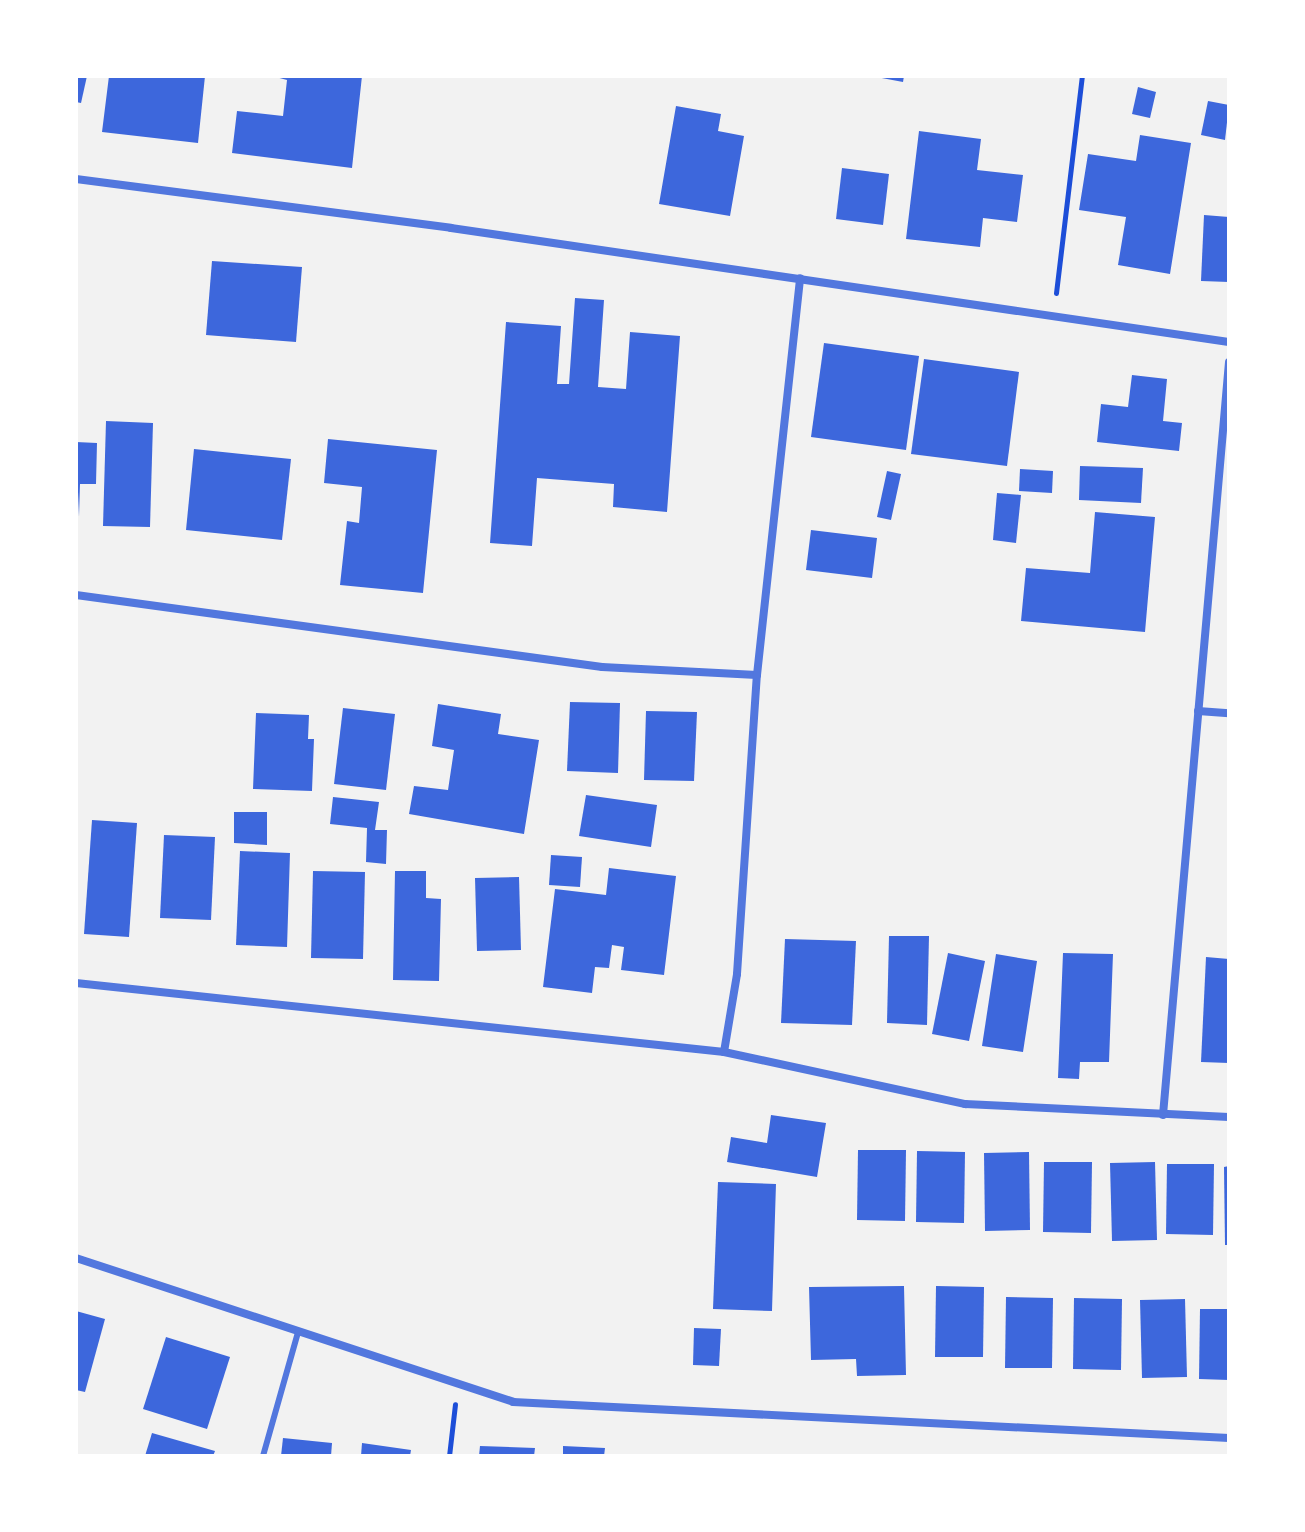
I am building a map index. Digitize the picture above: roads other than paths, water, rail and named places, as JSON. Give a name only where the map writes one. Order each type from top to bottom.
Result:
[{"type":"street","points":[[76,179],[800,278],[1229,342]]},
{"type":"street","points":[[724,1052],[737,974],[757,675],[800,278]]},
{"type":"street","points":[[1163,1115],[1229,362]]},
{"type":"street","points":[[76,595],[602,667],[757,675]]},
{"type":"street","points":[[1198,711],[1229,713]]},
{"type":"street","points":[[76,983],[724,1052],[965,1104],[1229,1117]]},
{"type":"street","points":[[76,1258],[456,1387],[546,1406],[1229,1438]]},
{"type":"lane","points":[[263,1456],[298,1332]]}]
